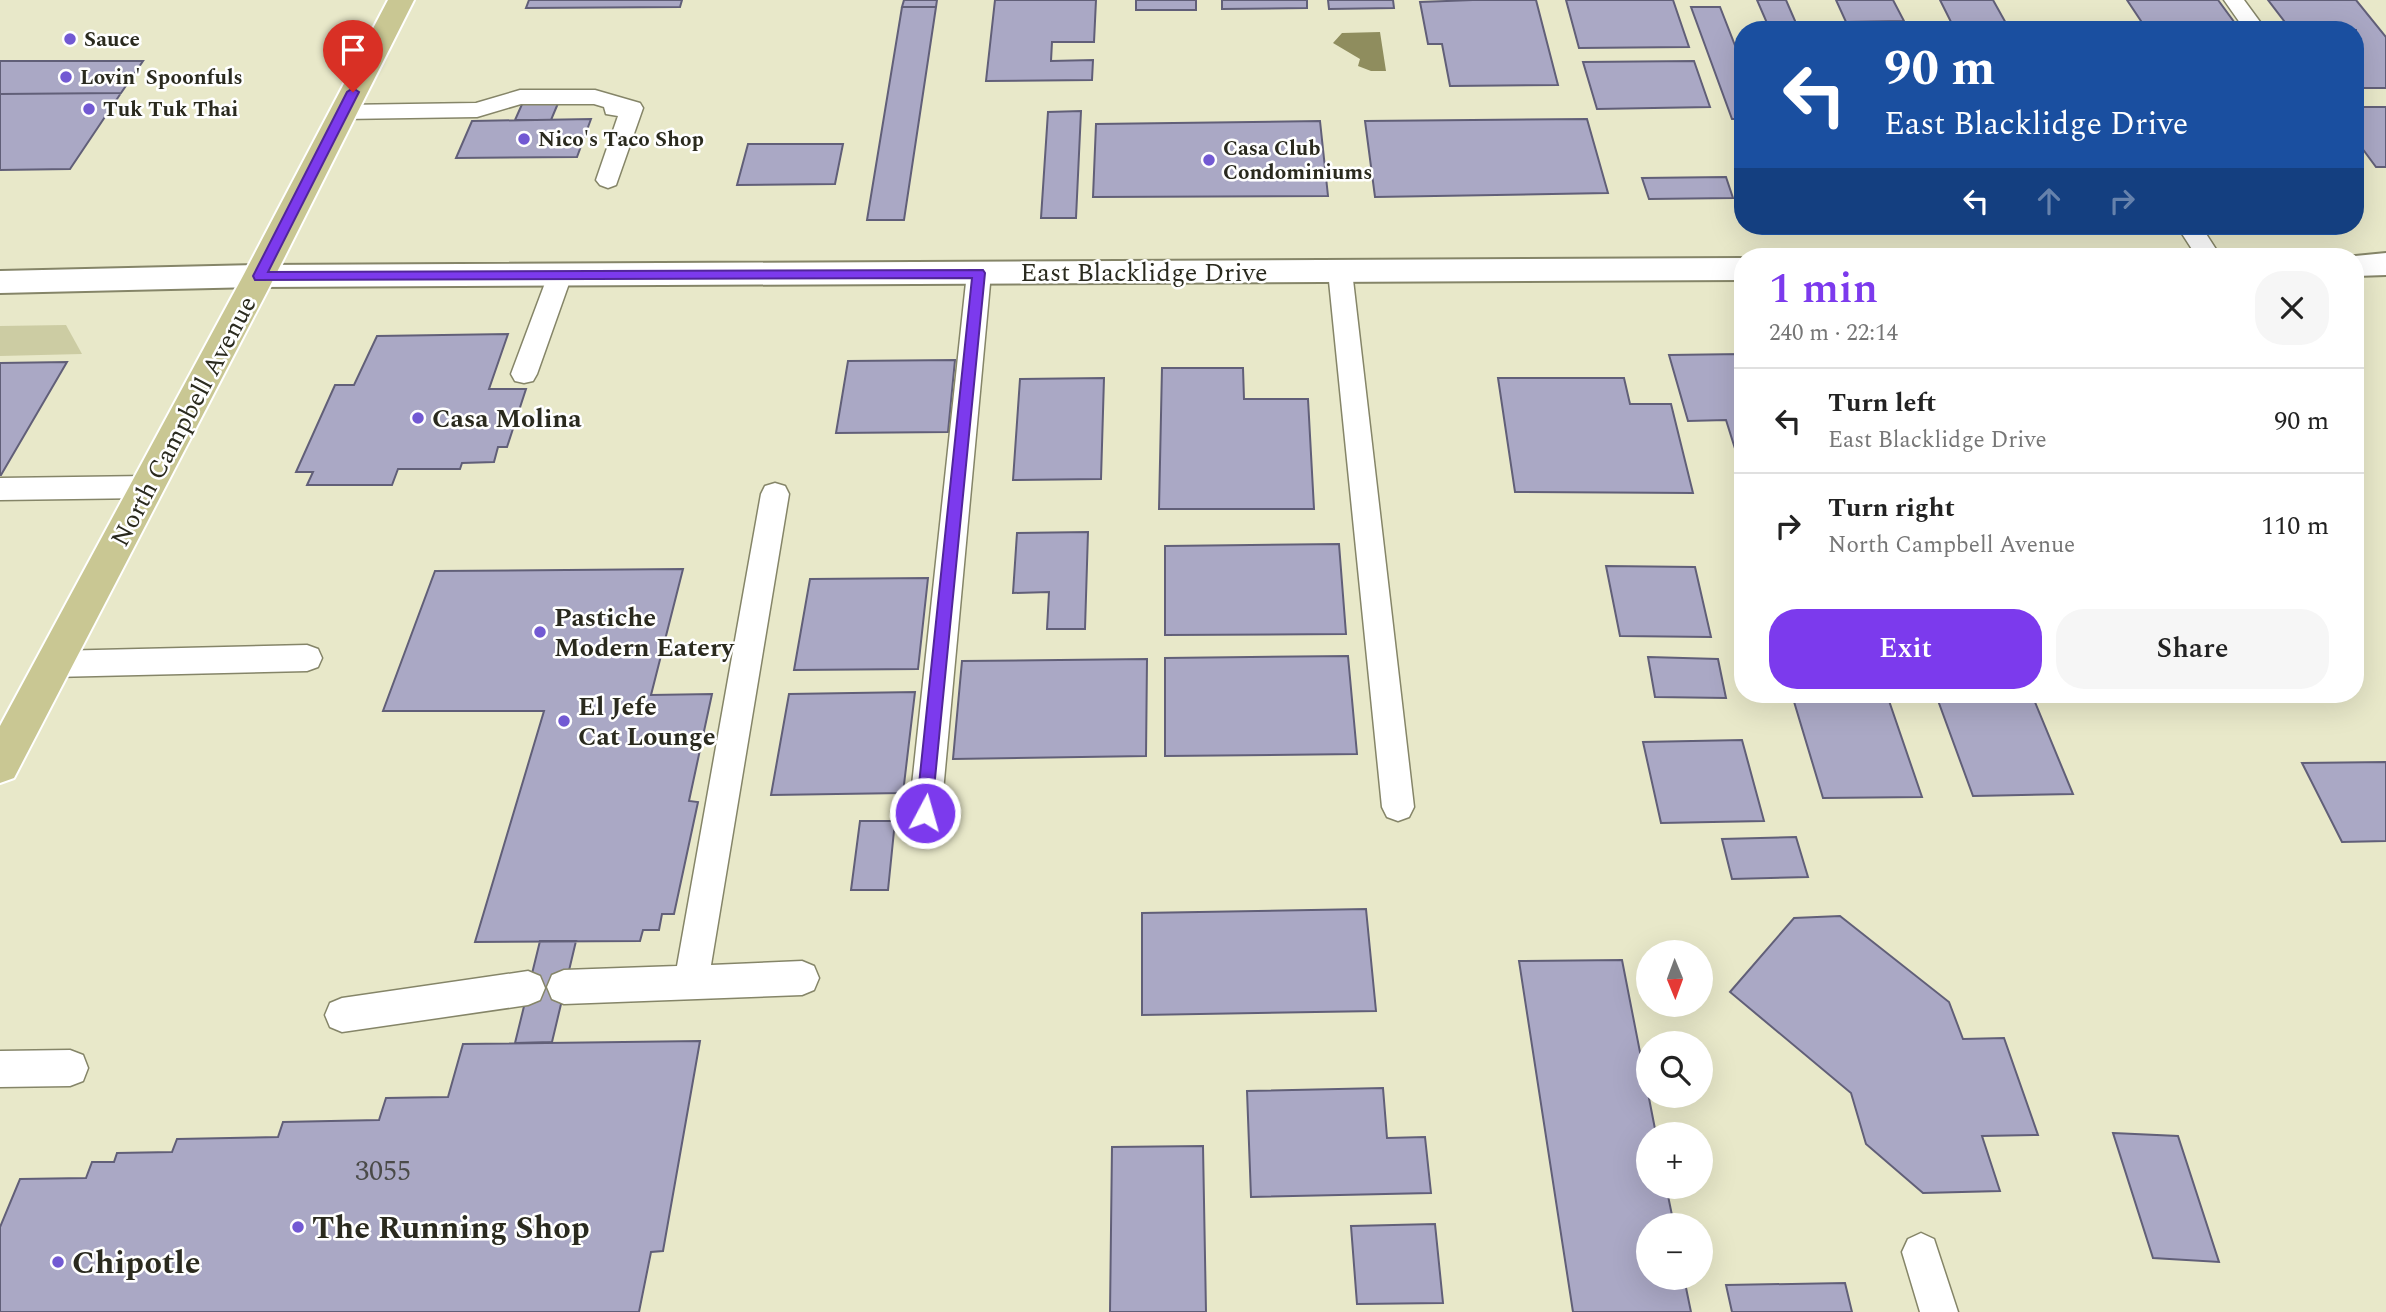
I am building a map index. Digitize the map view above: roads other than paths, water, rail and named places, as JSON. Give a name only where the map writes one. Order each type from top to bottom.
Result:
[{"type":"main road","name":"North Campbell Avenue","points":[[0,765],[259,276],[401,0]]},
{"type":"street","points":[[2364,265],[2386,264]]},
{"type":"street","name":"East Blacklidge Drive","points":[[0,282],[259,276],[1734,269]]},
{"type":"lane","points":[[2234,0],[2249,21]]},
{"type":"lane","points":[[477,110],[520,97],[595,97],[632,108]]},
{"type":"lane","points":[[555,109],[632,108]]},
{"type":"lane","points":[[608,180],[632,108]]},
{"type":"lane","points":[[343,112],[519,110]]},
{"type":"lane","points":[[1340,271],[1398,807]]},
{"type":"lane","points":[[925,813],[979,273]]},
{"type":"lane","points":[[524,374],[560,275]]},
{"type":"lane","points":[[0,489],[147,487]]},
{"type":"lane","points":[[691,982],[775,494]]},
{"type":"lane","points":[[53,664],[307,658]]},
{"type":"lane","points":[[564,987],[802,978]]},
{"type":"lane","points":[[342,1015],[528,988]]},
{"type":"lane","points":[[0,1069],[70,1068]]},
{"type":"lane","points":[[1921,1252],[1939,1312]]},
{"type":"place","name":"Sauce","points":[[70,39]]},
{"type":"place","name":"Lovin' Spoonfuls","points":[[66,77]]},
{"type":"place","name":"Tuk Tuk Thai","points":[[89,109]]},
{"type":"place","name":"Nico's Taco Shop","points":[[524,139]]},
{"type":"place","name":"Casa Club Condominiums","points":[[1209,160]]},
{"type":"place","name":"Casa Molina","points":[[418,418]]},
{"type":"place","name":"Pastiche Modern Eatery","points":[[540,632]]},
{"type":"place","name":"El Jefe Cat Lounge","points":[[564,721]]},
{"type":"place","name":"The Running Shop","points":[[298,1227]]},
{"type":"place","name":"Chipotle","points":[[58,1262]]}]
